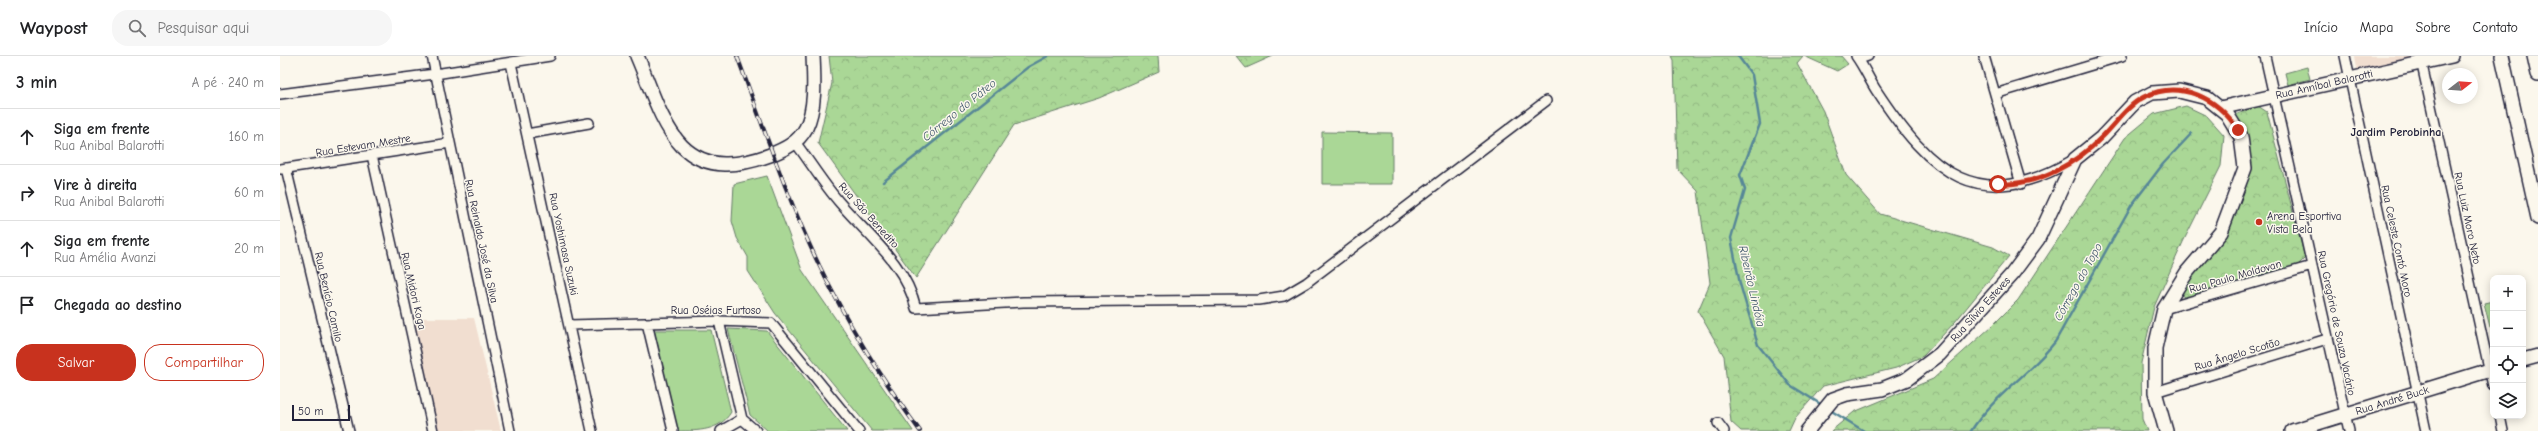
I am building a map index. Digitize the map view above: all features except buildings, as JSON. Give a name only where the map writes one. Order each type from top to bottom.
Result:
[{"type":"street","name":"Rua Reinaldo José da Silva","points":[[432,56],[510,431]]},
{"type":"street","points":[[280,94],[435,74],[550,56]]},
{"type":"street","points":[[637,56],[669,129],[682,146],[693,154],[712,163],[736,165],[753,161],[787,148],[795,142],[806,127],[810,117],[814,80],[813,56]]},
{"type":"street","points":[[1868,56],[1857,58],[1876,90],[1908,133],[1939,167],[1956,176],[1974,182],[2021,184],[2046,175],[2075,159],[2101,138],[2135,102],[2152,94],[2171,91],[2190,92],[2207,98],[2232,120],[2241,137],[2245,157],[2243,178],[2221,232],[2187,272],[2164,309],[2155,348],[2154,392],[2166,431]]},
{"type":"street","points":[[1984,56],[2021,184]]},
{"type":"street","points":[[1996,94],[2122,56]]},
{"type":"street","name":"Rua Gregório de Souza Vacário","points":[[2265,56],[2327,339],[2349,431]]},
{"type":"street","name":"Rua Celeste Contó Moro","points":[[2345,56],[2426,431]]},
{"type":"street","name":"Rua Anníbal Balarotti","points":[[2220,108],[2350,79],[2421,59],[2452,56]]},
{"type":"street","points":[[2502,56],[2538,218]]},
{"type":"street","points":[[2534,56],[2538,74]]},
{"type":"street","name":"Rua Luiz Moro Neto","points":[[2421,59],[2490,366]]},
{"type":"street","name":"Rua Yoshimasa Suzuki","points":[[511,62],[592,431]]},
{"type":"street","name":"Rua São Benedito","points":[[795,142],[839,202],[898,267],[907,281],[916,308],[1023,302],[1259,300],[1284,296],[1306,283],[1546,101]]},
{"type":"street","points":[[527,134],[589,123]]},
{"type":"street","name":"Rua Estevam Mestre","points":[[283,169],[450,144]]},
{"type":"street","name":"Rua Midori Koga","points":[[372,156],[433,431]]},
{"type":"street","name":"Rua Sílvio Esteves","points":[[1807,431],[1818,416],[1833,400],[1847,394],[1882,389],[1907,379],[1940,354],[2012,274],[2038,239],[2075,159]]},
{"type":"street","name":"Rua Benício Camilo","points":[[283,169],[349,431]]},
{"type":"street","name":"Rua Paulo Moldovan","points":[[2164,309],[2312,266]]},
{"type":"street","points":[[719,321],[742,419],[756,431]]},
{"type":"street","name":"Rua Oséias Furtoso","points":[[569,324],[719,321],[771,323],[859,431]]},
{"type":"street","points":[[647,323],[673,431]]},
{"type":"street","name":"Rua Ângelo Scotão","points":[[2154,392],[2327,339]]},
{"type":"street","points":[[2526,359],[2538,356]]},
{"type":"street","name":"Rua André Buck","points":[[2292,431],[2490,370]]},
{"type":"street","points":[[721,431],[742,419]]},
{"type":"street","points":[[2501,419],[2503,431]]},
{"type":"street","points":[[1718,423],[1724,431]]},
{"type":"shaded area","points":[[2355,56],[2414,56],[2414,57],[2357,69]]},
{"type":"shaded area","points":[[413,318],[474,318],[501,431],[439,431]]},
{"type":"green space","points":[[829,56],[1158,56],[1159,72],[1099,98],[1014,125],[916,278],[818,143],[832,83]]},
{"type":"green space","points":[[1236,56],[1273,56],[1246,68]]},
{"type":"green space","points":[[1672,56],[1803,56],[1797,63],[1823,111],[1846,175],[1880,214],[1993,247],[2009,256],[1955,322],[1923,356],[1896,368],[1823,386],[1795,418],[1789,431],[1741,431],[1731,422],[1724,356],[1698,311],[1710,283],[1698,191],[1677,169],[1674,60]]},
{"type":"green space","points":[[1804,56],[1841,56],[1848,64],[1837,71]]},
{"type":"green space","points":[[2307,67],[2310,79],[2288,85],[2285,73]]},
{"type":"green space","points":[[2186,106],[2207,116],[2224,135],[2221,166],[2183,242],[2154,307],[2141,363],[2142,419],[2147,431],[1831,431],[1854,412],[1933,379],[1992,326],[2018,300],[2125,138],[2154,114]]},
{"type":"green space","points":[[2258,106],[2267,112],[2305,258],[2298,265],[2191,298],[2184,297],[2180,294],[2248,176],[2235,115]]},
{"type":"green space","points":[[1322,132],[1392,133],[1392,184],[1322,184]]},
{"type":"green space","points":[[767,176],[802,270],[913,431],[872,431],[775,313],[748,271],[748,257],[737,238],[732,221],[734,184]]},
{"type":"green space","points":[[2490,302],[2490,327],[2484,303]]},
{"type":"green space","points":[[728,329],[767,331],[847,431],[768,431],[750,415]]},
{"type":"green space","points":[[654,330],[711,330],[731,412],[721,423],[708,429],[678,431]]},
{"type":"waterway","name":"Córrego do Páteo","points":[[883,182],[1028,67],[1048,56]]},
{"type":"waterway","name":"Ribeirão Lindóia","points":[[1738,56],[1752,75],[1760,124],[1740,175],[1745,190],[1731,238],[1740,284],[1758,345],[1790,385],[1822,405]]},
{"type":"waterway","name":"Córrego do Topo","points":[[1971,431],[1980,418],[2000,396],[2034,365],[2055,342],[2131,206],[2163,164],[2192,133]]},
{"type":"waterway","name":"Ribeirão Lindóia","points":[[1830,410],[1864,431]]},
{"type":"railway","points":[[737,56],[786,188],[819,265],[841,308],[866,350],[920,431]]},
{"type":"place","name":"Arena Esportiva Vista Bela","points":[[2259,222]]},
{"type":"district","name":"Jardim Perobinha","points":[[2396,132]]},
{"type":"route","points":[[1998,184],[2021,184],[2058,169],[2075,159],[2101,138],[2135,102],[2144,97],[2163,91],[2190,92],[2207,98],[2227,114],[2238,130]]}]
